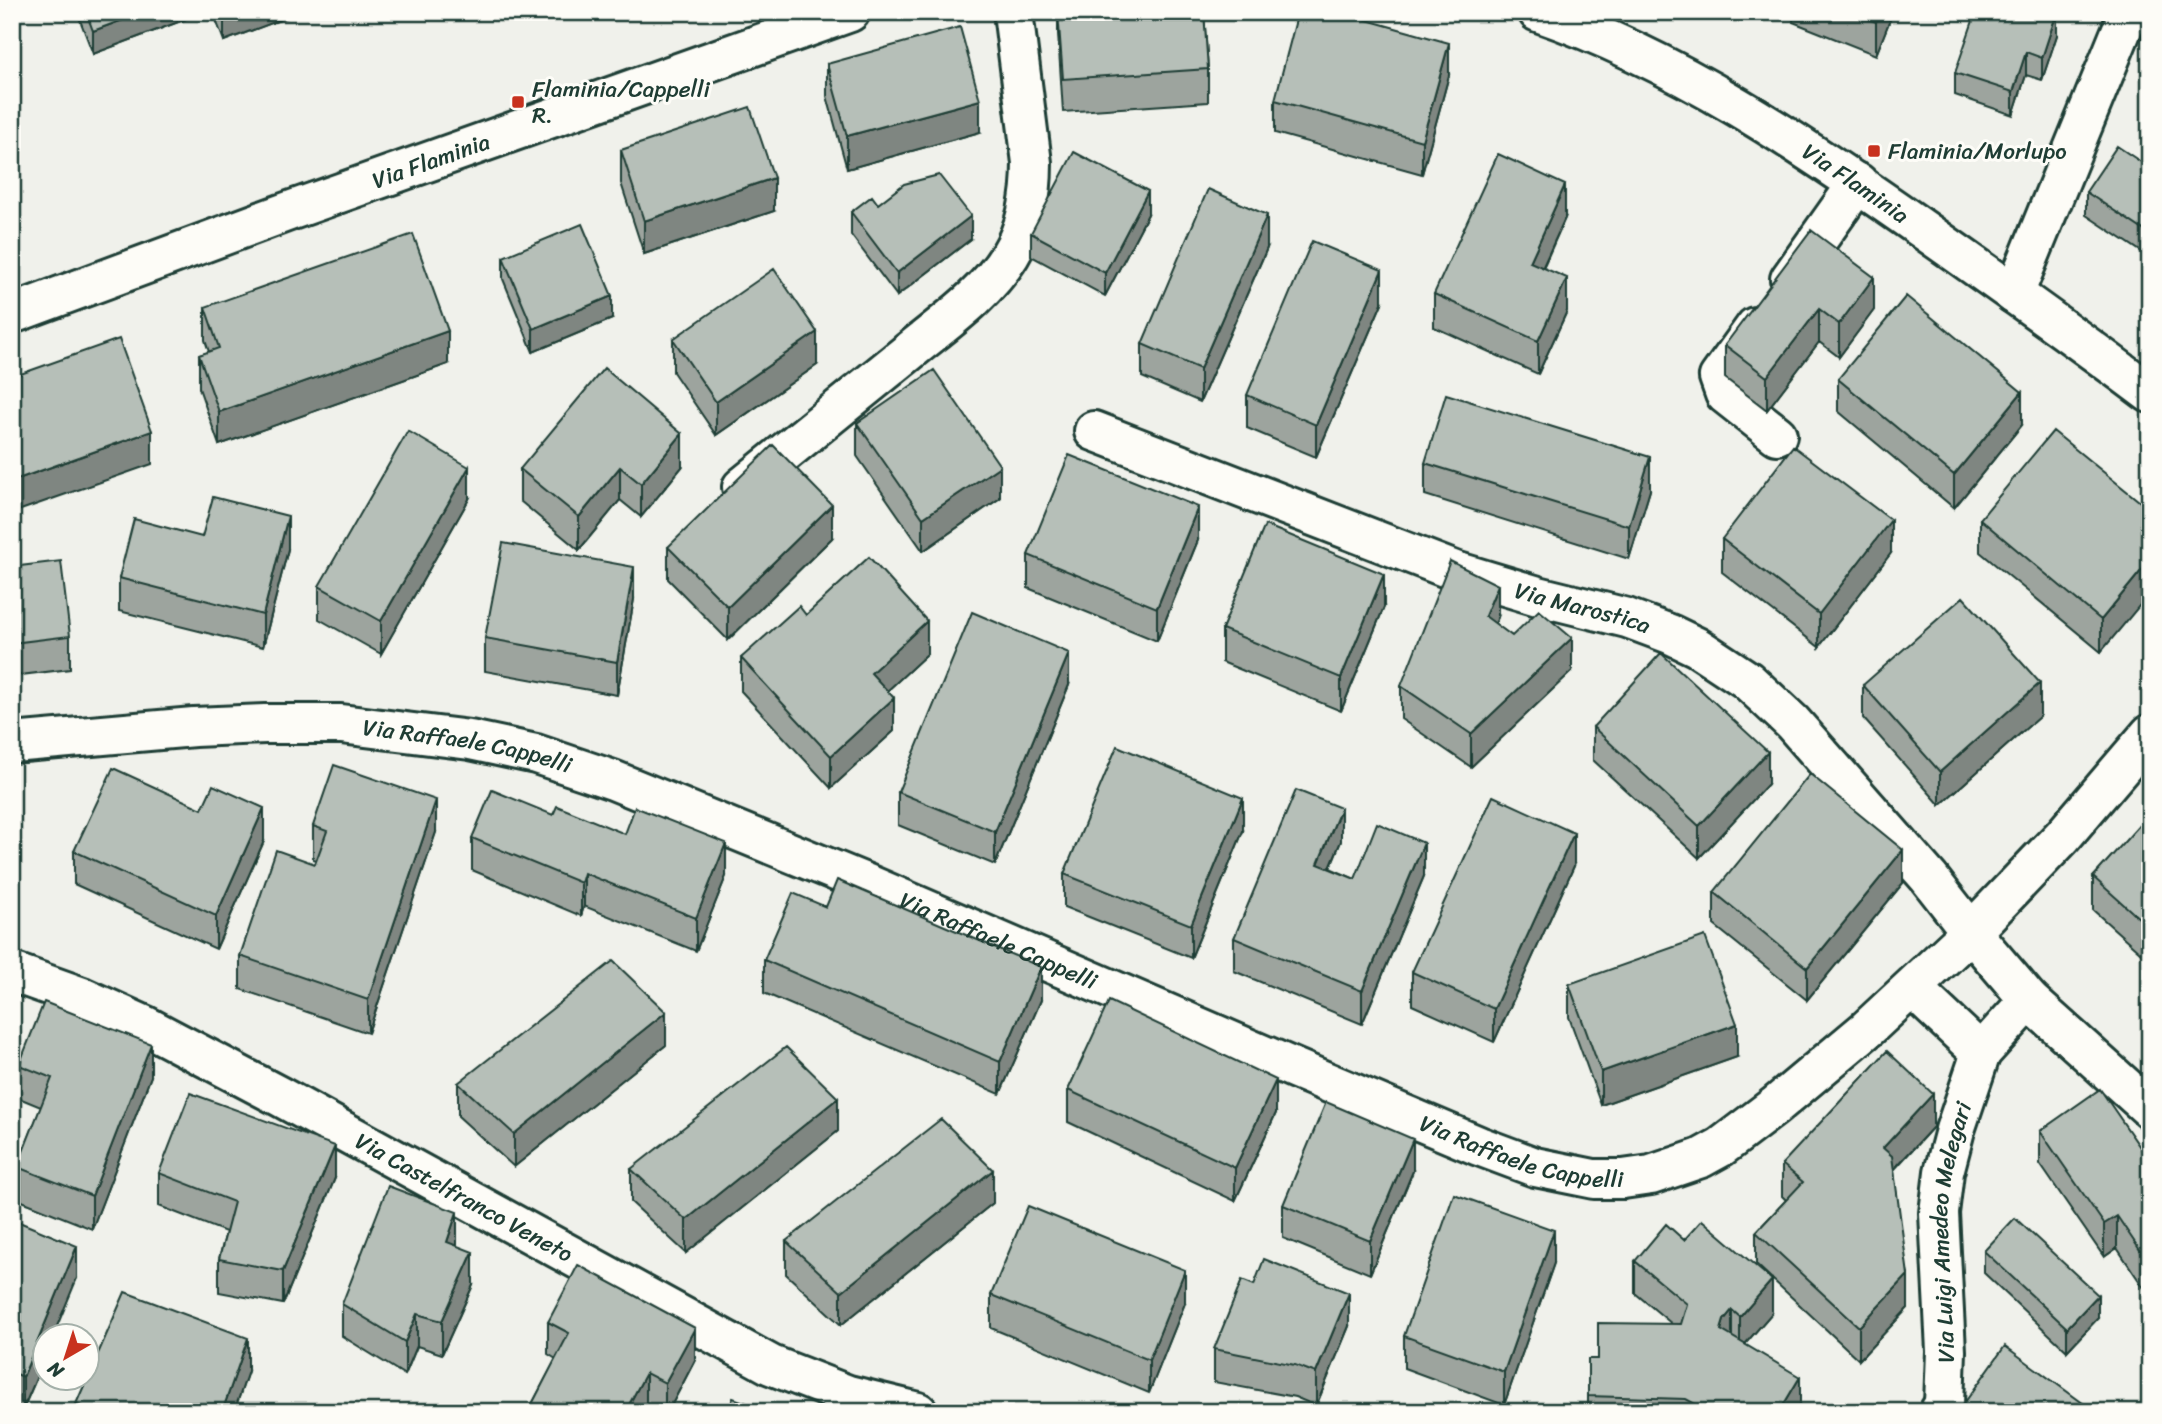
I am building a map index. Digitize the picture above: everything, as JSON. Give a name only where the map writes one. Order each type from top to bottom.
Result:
[{"type":"street","name":"Via Flaminia","points":[[12,314],[292,210],[850,12]]},
{"type":"street","points":[[713,510],[962,308],[1009,257],[1028,211],[1032,186],[1032,163],[1013,12]]},
{"type":"street","name":"Via Flaminia","points":[[1538,12],[1638,53],[1712,90],[1820,157],[2150,393]]},
{"type":"street","points":[[2014,294],[2129,12]]},
{"type":"street","points":[[1777,435],[1725,394],[1719,377],[1858,183]]},
{"type":"street","name":"Via Marostica","points":[[1094,431],[1455,571],[1538,596],[1627,618],[1670,634],[1747,680],[1792,722],[1929,878],[1970,932],[2029,1000],[2150,1108]]},
{"type":"street","name":"Via Raffaele Cappelli","points":[[12,743],[194,727],[341,724],[470,740],[536,754],[613,780],[870,885],[1479,1146],[1535,1167],[1584,1178],[1623,1179],[1651,1175],[1702,1158],[1721,1147],[1804,1082],[1912,988],[1970,932]]},
{"type":"street","points":[[1970,932],[2063,836],[2150,734]]},
{"type":"street","name":"Via Castelfranco Veneto","points":[[12,972],[82,997],[144,1025],[771,1365],[848,1395],[918,1412]]},
{"type":"street","points":[[1912,988],[1981,1053],[2029,1000]]},
{"type":"street","name":"Via Luigi Amedeo Melegari","points":[[1942,1408],[1946,1351],[1939,1213],[1944,1172],[1952,1141],[1981,1053]]},
{"type":"building","points":[[86,12],[144,12],[93,31]]},
{"type":"building","points":[[1058,12],[1204,12],[1208,69],[1063,79]]},
{"type":"building","points":[[1298,12],[1338,12],[1449,43],[1422,141],[1275,100]]},
{"type":"building","points":[[1850,12],[1880,12],[1876,22]]},
{"type":"building","points":[[1976,12],[2057,12],[2042,58],[2026,52],[2013,92],[1955,73]]},
{"type":"building","points":[[960,27],[980,100],[847,136],[827,64]]},
{"type":"building","points":[[750,107],[774,178],[644,221],[621,150]]},
{"type":"building","points":[[2117,146],[2150,168],[2148,233],[2086,192]]},
{"type":"building","points":[[1074,152],[1148,191],[1105,273],[1031,233]]},
{"type":"building","points":[[1498,154],[1565,185],[1530,262],[1567,278],[1538,341],[1434,294]]},
{"type":"building","points":[[939,175],[971,216],[897,273],[851,212],[872,196],[878,204],[904,184]]},
{"type":"building","points":[[1208,189],[1267,215],[1200,369],[1142,344]]},
{"type":"building","points":[[582,224],[612,296],[533,329],[503,257]]},
{"type":"building","points":[[1811,230],[1874,277],[1839,324],[1819,309],[1767,377],[1725,345]]},
{"type":"building","points":[[413,234],[448,331],[219,412],[199,355],[219,348],[205,307]]},
{"type":"building","points":[[1312,241],[1382,270],[1316,425],[1247,395]]},
{"type":"building","points":[[774,269],[817,332],[716,402],[673,339]]},
{"type":"building","points":[[1906,296],[2022,392],[1954,475],[1838,379]]},
{"type":"building","points":[[119,339],[152,431],[12,481],[12,377]]},
{"type":"building","points":[[604,368],[682,434],[641,484],[620,467],[579,517],[520,469]]},
{"type":"building","points":[[934,370],[1000,466],[923,518],[857,423]]},
{"type":"building","points":[[1446,394],[1650,457],[1629,526],[1425,463]]},
{"type":"building","points":[[408,431],[469,467],[381,621],[319,586]]},
{"type":"building","points":[[2053,431],[2150,510],[2150,560],[2101,620],[1980,519]]},
{"type":"building","points":[[773,445],[832,505],[728,607],[668,547]]},
{"type":"building","points":[[1793,446],[1891,520],[1819,614],[1722,539]]},
{"type":"building","points":[[1069,455],[1198,507],[1157,608],[1028,555]]},
{"type":"building","points":[[213,497],[288,516],[263,615],[119,578],[134,519],[202,537]]},
{"type":"building","points":[[1265,525],[1384,574],[1341,678],[1222,629]]},
{"type":"building","points":[[503,543],[634,567],[617,662],[485,638]]},
{"type":"building","points":[[869,557],[927,621],[871,673],[894,698],[831,756],[741,658],[799,606],[806,615]]},
{"type":"building","points":[[61,561],[70,636],[12,643],[12,567]]},
{"type":"building","points":[[1450,561],[1498,585],[1485,616],[1512,636],[1539,610],[1572,638],[1471,734],[1401,686]]},
{"type":"building","points":[[1963,597],[2040,683],[1940,772],[1863,685]]},
{"type":"building","points":[[972,612],[1069,653],[995,832],[898,792]]},
{"type":"building","points":[[1661,653],[1768,752],[1699,826],[1593,727]]},
{"type":"building","points":[[1117,746],[1243,798],[1191,925],[1064,874]]},
{"type":"building","points":[[334,765],[436,800],[368,1000],[240,956],[276,850],[315,864],[327,831],[313,826]]},
{"type":"building","points":[[113,768],[202,809],[213,785],[264,808],[216,916],[74,851]]},
{"type":"building","points":[[1810,774],[1903,850],[1807,968],[1714,892]]},
{"type":"building","points":[[492,790],[553,815],[557,806],[625,834],[635,807],[726,843],[696,918],[584,873],[581,883],[472,838]]},
{"type":"building","points":[[1296,790],[1341,808],[1318,864],[1355,879],[1377,823],[1424,843],[1362,991],[1234,938]]},
{"type":"building","points":[[1493,796],[1574,833],[1494,1009],[1412,972]]},
{"type":"building","points":[[2143,821],[2150,827],[2150,928],[2093,877]]},
{"type":"building","points":[[837,880],[1041,967],[1000,1062],[764,960],[793,893],[826,907]]},
{"type":"building","points":[[1705,936],[1737,1024],[1601,1072],[1569,984]]},
{"type":"building","points":[[613,961],[666,1012],[514,1134],[458,1083]]},
{"type":"building","points":[[1109,1001],[1276,1080],[1235,1168],[1068,1090]]},
{"type":"building","points":[[44,1002],[151,1044],[92,1196],[17,1167],[52,1078],[19,1065]]},
{"type":"building","points":[[786,1047],[838,1098],[686,1220],[631,1169]]},
{"type":"building","points":[[1887,1051],[1933,1094],[1883,1148],[1892,1156],[1908,1275],[1859,1327],[1756,1232],[1803,1182],[1782,1164]]},
{"type":"building","points":[[2100,1089],[2142,1150],[2150,1144],[2150,1265],[2117,1216],[2104,1224],[2040,1131]]},
{"type":"building","points":[[190,1093],[335,1146],[283,1271],[219,1259],[234,1202],[159,1173]]},
{"type":"building","points":[[1326,1102],[1413,1139],[1370,1241],[1283,1205]]},
{"type":"building","points":[[941,1119],[993,1170],[841,1292],[786,1241]]},
{"type":"building","points":[[388,1186],[457,1212],[447,1242],[473,1252],[442,1321],[417,1314],[405,1342],[342,1304]]},
{"type":"building","points":[[1454,1194],[1554,1230],[1504,1372],[1404,1336]]},
{"type":"building","points":[[1028,1206],[1185,1270],[1149,1360],[991,1295]]},
{"type":"building","points":[[2015,1218],[2098,1295],[2067,1328],[1984,1251]]},
{"type":"building","points":[[12,1219],[77,1246],[46,1322],[32,1322],[32,1355],[23,1377],[12,1372]]},
{"type":"building","points":[[1702,1220],[1772,1280],[1740,1317],[1732,1310],[1724,1320],[1721,1330],[1800,1377],[1781,1409],[1786,1412],[1710,1412],[1686,1399],[1588,1396],[1588,1359],[1598,1359],[1598,1323],[1681,1324],[1687,1304],[1635,1261],[1666,1224],[1684,1240]]},
{"type":"building","points":[[1264,1259],[1349,1293],[1316,1373],[1295,1365],[1214,1349],[1242,1280],[1254,1285]]},
{"type":"building","points":[[578,1265],[695,1328],[665,1383],[646,1373],[625,1412],[529,1410],[569,1333],[548,1322]]},
{"type":"building","points":[[125,1292],[248,1338],[222,1412],[98,1412],[76,1404],[81,1392],[102,1392],[102,1345]]},
{"type":"building","points":[[2005,1346],[2095,1412],[1958,1412]]},
{"type":"building","points":[[733,1398],[772,1412],[728,1412]]},
{"type":"place","name":"Flaminia/Cappelli R.","points":[[518,102]]},
{"type":"place","name":"Flaminia/Morlupo","points":[[1874,151]]}]
